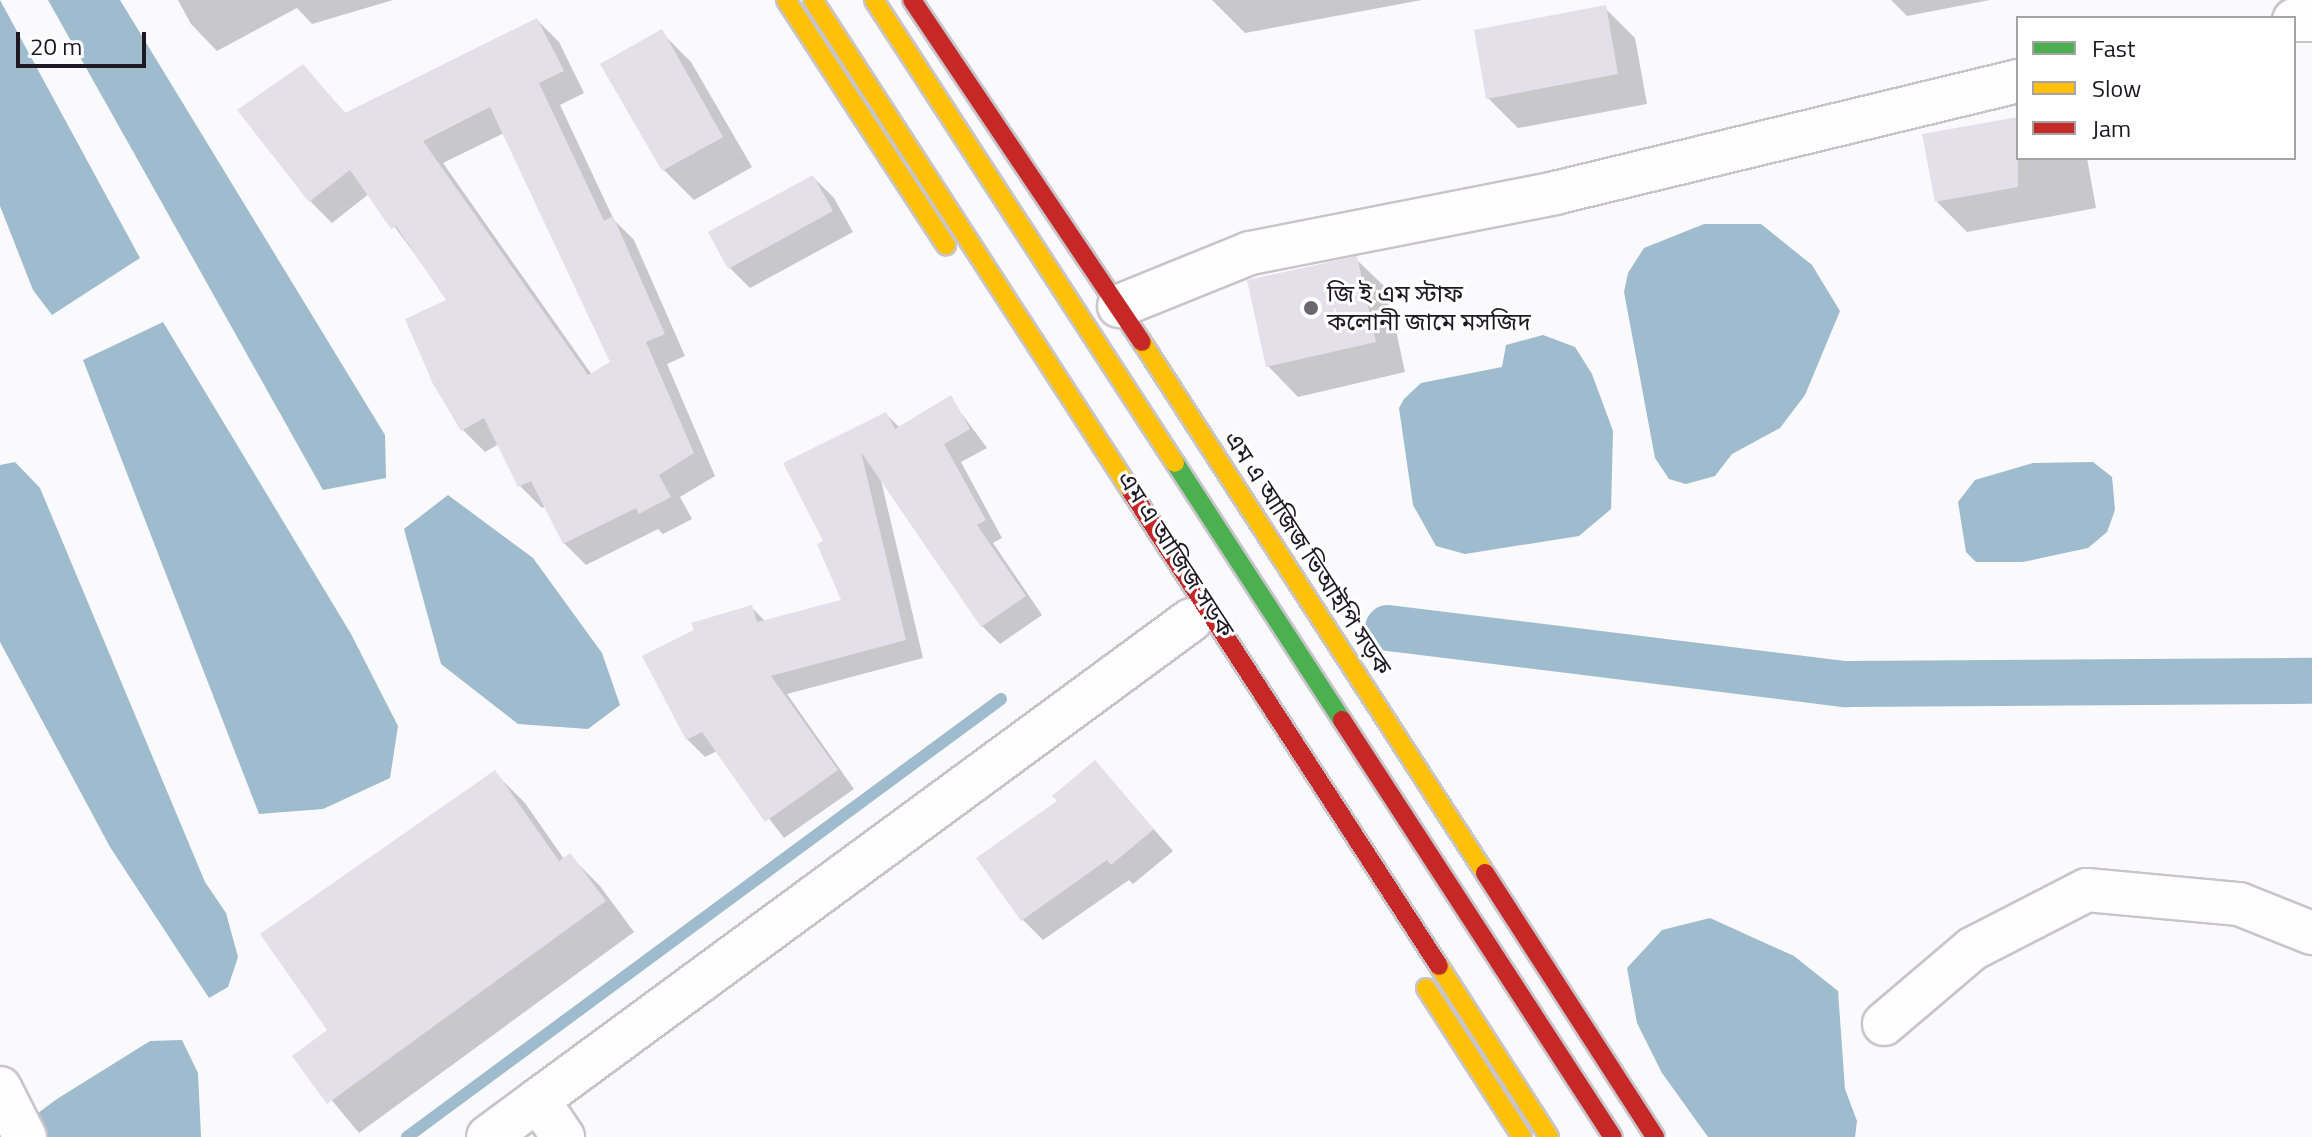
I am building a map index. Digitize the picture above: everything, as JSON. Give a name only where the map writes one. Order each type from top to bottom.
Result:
[{"type":"main road","points":[[786,0],[956,261]]},
{"type":"main road","points":[[813,0],[1549,1137]]},
{"type":"main road","points":[[874,0],[1613,1137]]},
{"type":"main road","name":"এম এ আজিজ ভিআইপি সড়ক","points":[[912,0],[1119,306],[1655,1137]]},
{"type":"main road","name":"এম এ আজিজ সড়ক","points":[[1156,567],[1216,660]]},
{"type":"main road","points":[[1412,965],[1522,1137]]},
{"type":"street","points":[[1119,306],[1250,253],[1555,193],[2016,81]]},
{"type":"street","points":[[488,1137],[1191,620]]},
{"type":"street","points":[[1884,1024],[1972,949],[2087,890],[2239,904],[2312,933]]},
{"type":"street","points":[[0,1088],[25,1137]]},
{"type":"street","points":[[538,1100],[563,1137]]},
{"type":"water","points":[[0,0],[140,258],[52,315],[33,290],[0,206]]},
{"type":"water","points":[[48,0],[120,0],[385,435],[386,478],[323,490]]},
{"type":"water","points":[[1704,224],[1761,224],[1812,265],[1840,311],[1805,395],[1780,428],[1732,454],[1715,476],[1686,484],[1669,479],[1655,458],[1624,292],[1628,273],[1644,248]]},
{"type":"water","points":[[163,322],[351,634],[398,726],[390,778],[323,809],[259,814],[83,360]]},
{"type":"water","points":[[1543,335],[1575,347],[1592,374],[1613,431],[1611,509],[1579,536],[1465,554],[1436,546],[1413,505],[1399,408],[1421,383],[1502,367],[1506,345]]},
{"type":"water","points":[[15,462],[40,488],[205,882],[226,913],[238,957],[228,987],[209,998],[110,847],[0,642],[0,465]]},
{"type":"water","points":[[2093,462],[2112,477],[2115,510],[2107,532],[2088,548],[2023,562],[1976,562],[1966,552],[1958,502],[1975,480],[2033,463]]},
{"type":"water","points":[[448,495],[533,558],[602,653],[620,705],[588,729],[518,724],[441,664],[404,529]]},
{"type":"water","points":[[1710,918],[1794,956],[1838,991],[1845,1089],[1857,1121],[1855,1137],[1708,1137],[1662,1073],[1637,1023],[1627,968],[1662,930]]},
{"type":"water","points":[[182,1040],[198,1073],[201,1137],[28,1137],[34,1116],[57,1099],[150,1041]]},
{"type":"building","points":[[1606,5],[1618,74],[1486,99],[1474,30]]},
{"type":"building","points":[[537,18],[564,71],[539,83],[604,221],[613,216],[665,334],[646,342],[694,453],[659,475],[671,497],[639,514],[636,508],[563,544],[531,481],[518,487],[484,418],[461,431],[433,384],[405,319],[446,300],[396,226],[391,229],[350,170],[309,202],[237,110],[303,64],[345,113]],"holes":[[[490,107],[610,362],[588,375],[423,141]]]},
{"type":"building","points":[[662,29],[723,137],[662,171],[600,64]]},
{"type":"building","points":[[2016,117],[2018,187],[1935,202],[1922,134]]},
{"type":"building","points":[[813,175],[833,211],[728,269],[708,232]]},
{"type":"building","name":"জি ই এম স্টাফ কলোনী জামে মসজিদ","points":[[1357,256],[1376,342],[1266,367],[1247,280]]},
{"type":"building","points":[[951,395],[970,429],[944,444],[986,520],[977,525],[1026,596],[981,627],[861,452],[906,640],[771,676],[838,770],[765,822],[702,732],[686,740],[642,656],[694,630],[691,623],[752,605],[757,622],[841,600],[817,544],[823,541],[783,463],[886,412],[895,429]]},
{"type":"building","points":[[1095,760],[1154,829],[1111,865],[1107,860],[1021,921],[976,858],[1057,801],[1052,796]]},
{"type":"building","points":[[495,770],[559,861],[570,853],[606,901],[327,1104],[292,1056],[327,1030],[260,934]]},
{"type":"waterway","points":[[1388,628],[1847,684],[2312,681]]},
{"type":"waterway","points":[[407,1137],[1001,699]]},
{"type":"traffic: fast","points":[[1175,463],[1342,720]]},
{"type":"traffic: slow","points":[[786,0],[946,245]]},
{"type":"traffic: slow","points":[[813,0],[1131,491]]},
{"type":"traffic: slow","points":[[874,0],[1175,463]]},
{"type":"traffic: slow","points":[[1142,342],[1485,873]]},
{"type":"traffic: slow","points":[[1439,966],[1549,1137]]},
{"type":"traffic: slow","points":[[1426,988],[1522,1137]]},
{"type":"traffic: jam","points":[[912,0],[1142,342]]},
{"type":"traffic: jam","points":[[1131,491],[1439,966]]},
{"type":"traffic: jam","points":[[1342,720],[1613,1137]]},
{"type":"traffic: jam","points":[[1485,873],[1655,1137]]},
{"type":"place","name":"জি ই এম স্টাফ কলোনী জামে মসজিদ","points":[[1311,308]]}]
